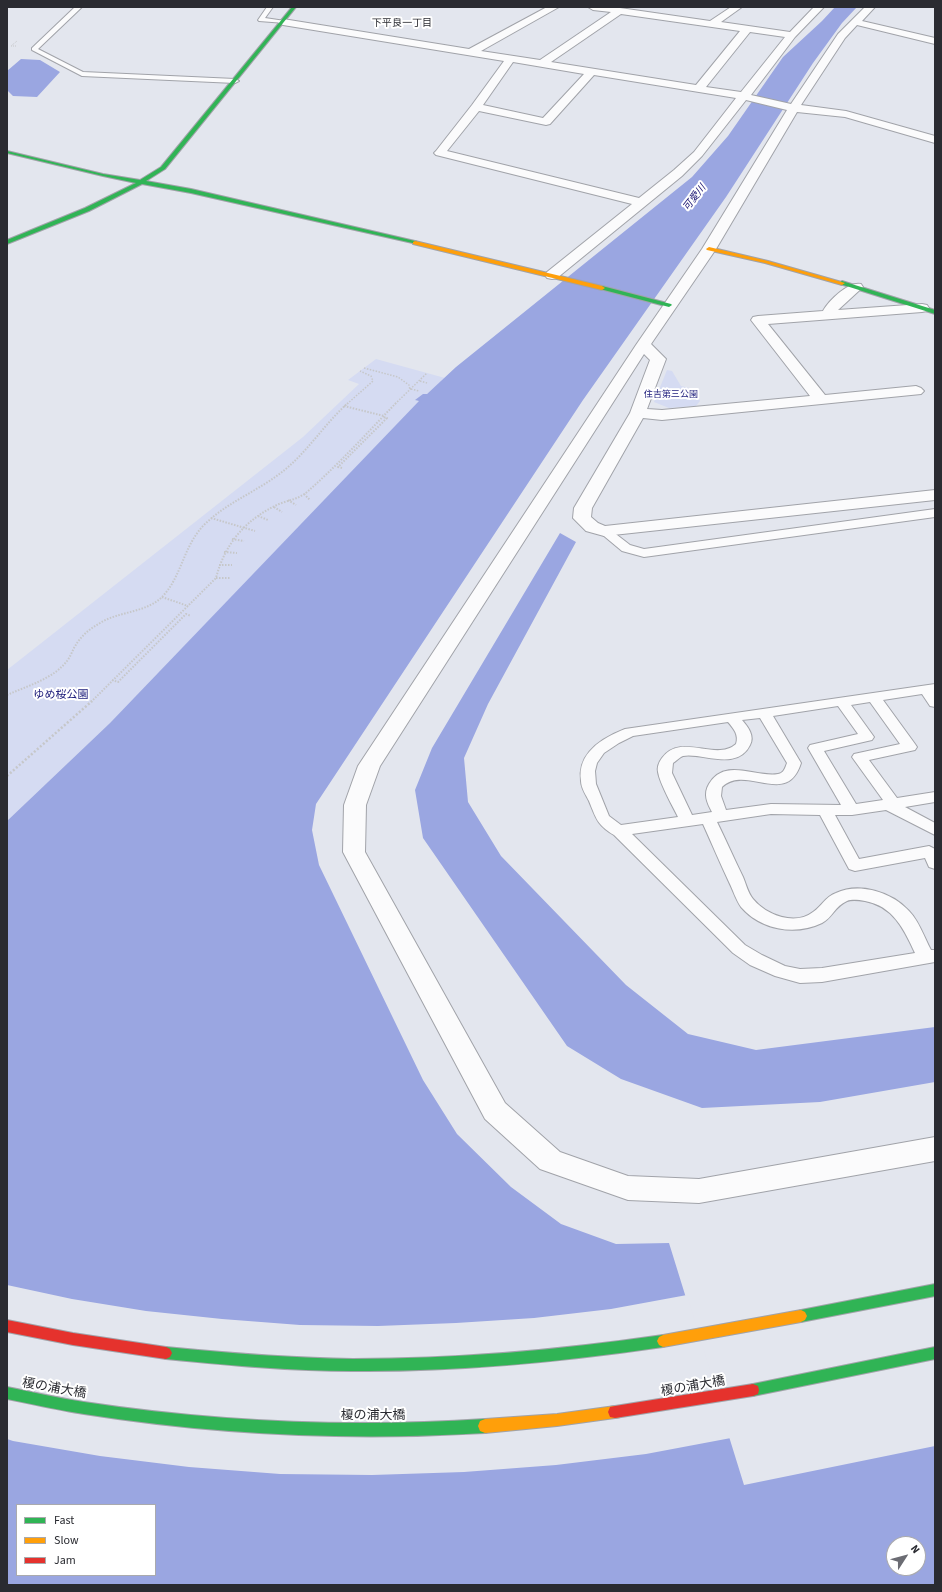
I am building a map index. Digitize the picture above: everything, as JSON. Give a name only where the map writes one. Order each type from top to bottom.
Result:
[{"type":"street","points":[[7,242],[83,212],[141,183],[163,168],[294,7]]},
{"type":"street","points":[[469,53],[554,7]]},
{"type":"street","points":[[593,7],[792,35]]},
{"type":"street","points":[[712,24],[737,7]]},
{"type":"street","points":[[558,277],[698,154],[746,97],[792,35],[819,7]]},
{"type":"street","points":[[870,7],[841,36],[794,108],[709,250],[664,303],[643,345],[369,766],[355,805],[354,852],[495,1111],[550,1161],[628,1188],[699,1191],[935,1149]]},
{"type":"street","points":[[541,64],[619,11]]},
{"type":"street","points":[[283,22],[699,89],[746,97],[794,108],[846,114],[935,140]]},
{"type":"street","points":[[855,22],[935,42]]},
{"type":"street","points":[[699,89],[747,29]]},
{"type":"street","points":[[510,59],[476,107],[440,153],[642,202]]},
{"type":"street","points":[[476,107],[546,122],[591,72]]},
{"type":"street","points":[[7,152],[141,183],[207,195],[664,303]]},
{"type":"street","points":[[709,250],[758,260],[856,287],[929,310]]},
{"type":"street","points":[[829,314],[833,306],[856,287]]},
{"type":"street","points":[[820,399],[758,320],[829,314],[929,310]]},
{"type":"street","points":[[643,345],[658,359],[638,413],[583,508],[582,518],[592,527],[604,531],[935,495]]},
{"type":"street","points":[[638,413],[662,415],[916,390]]},
{"type":"street","points":[[7,1326],[56,1337],[214,1359],[294,1364],[376,1366],[458,1363],[540,1357],[620,1347],[935,1290]]},
{"type":"street","name":"榎の浦大橋","points":[[7,1393],[113,1413],[199,1423],[286,1428],[373,1430],[462,1428],[550,1421],[635,1410],[935,1353]]},
{"type":"lane","points":[[79,7],[34,49],[82,74],[235,81]]},
{"type":"lane","points":[[270,7],[261,20],[283,22]]},
{"type":"lane","points":[[604,531],[626,548],[644,552],[935,513]]},
{"type":"lane","points":[[764,712],[794,763],[794,767],[787,775],[774,780],[735,774],[719,781],[715,786],[713,793],[716,806],[715,817],[746,902],[754,911],[766,919],[780,924],[794,925],[807,923],[819,917],[834,900],[847,896],[863,895],[879,898],[893,906],[904,916],[931,957],[822,975],[800,976],[781,971],[756,960],[739,949],[619,832],[604,823],[588,782],[588,769],[592,757],[601,746],[614,738],[630,732],[732,718],[764,712],[930,688],[935,703]]},
{"type":"lane","points":[[874,697],[910,747],[859,756],[891,804],[935,830]]},
{"type":"lane","points":[[842,701],[867,737],[815,748],[852,810]]},
{"type":"lane","points":[[687,821],[665,773],[664,766],[673,755],[681,752],[691,750],[723,755],[736,752],[742,748],[745,743],[745,737],[732,718]]},
{"type":"lane","points":[[619,832],[771,809],[852,810],[935,797]]},
{"type":"lane","points":[[825,810],[855,865],[929,852],[935,863]]},
{"type":"path","points":[[364,368],[398,377],[410,385],[411,390]]},
{"type":"path","points":[[7,695],[53,674],[67,661],[75,646],[85,633],[101,622],[145,607],[162,597],[173,584],[188,547],[195,535],[211,518],[230,504],[278,475],[301,456],[343,406],[373,381],[371,376],[360,371]]},
{"type":"path","points":[[7,776],[79,713],[216,578],[224,552],[232,539],[244,527],[258,516],[274,507],[304,494],[427,373]]},
{"type":"path","points":[[419,381],[427,383]]},
{"type":"path","points":[[411,390],[419,391]]},
{"type":"path","points":[[342,468],[338,466],[387,418],[343,406]]},
{"type":"path","points":[[304,494],[310,500]]},
{"type":"path","points":[[288,500],[296,505]]},
{"type":"path","points":[[274,507],[282,512]]},
{"type":"path","points":[[258,516],[268,520]]},
{"type":"path","points":[[211,518],[254,531]]},
{"type":"path","points":[[232,539],[244,541]]},
{"type":"path","points":[[224,552],[237,553]]},
{"type":"path","points":[[219,565],[232,565]]},
{"type":"path","points":[[216,578],[230,578]]},
{"type":"path","points":[[162,597],[188,606]]},
{"type":"path","points":[[112,680],[118,682],[186,614],[191,616]]},
{"type":"green space","name":"ゆめ桜公園","points":[[376,359],[445,378],[426,395],[416,400],[420,401],[110,723],[7,821],[7,670],[303,437],[359,384],[348,380]]},
{"type":"green space","name":"住吉第三公園","points":[[667,370],[672,371],[681,386],[693,389],[700,401],[696,406],[669,408],[654,402]]},
{"type":"water","name":"可愛川","points":[[835,7],[857,7],[842,23],[813,63],[726,197],[583,400],[316,804],[312,830],[319,865],[423,1080],[457,1134],[511,1187],[561,1224],[616,1244],[669,1243],[744,1485],[935,1446],[935,1585],[7,1585],[7,821],[110,723],[419,401],[415,400],[423,394],[427,394],[456,367],[692,177],[728,136],[783,57]]},
{"type":"water","points":[[21,59],[40,60],[60,72],[37,97],[13,96],[7,90],[7,71]]},
{"type":"water","points":[[560,533],[576,542],[488,704],[464,758],[468,802],[501,856],[626,985],[688,1034],[756,1050],[935,1027],[935,1082],[820,1102],[702,1108],[621,1079],[567,1046],[423,838],[415,790],[432,748]]},
{"type":"pier","points":[[7,1285],[72,1299],[146,1311],[300,1325],[378,1326],[534,1318],[611,1309],[687,1295],[731,1438],[646,1454],[556,1465],[464,1472],[372,1475],[280,1474],[189,1467],[100,1456],[13,1441],[7,1439]]},
{"type":"traffic: fast","points":[[7,242],[87,210],[126,191],[163,168],[294,7]]},
{"type":"traffic: fast","points":[[7,152],[103,175],[191,191],[415,243]]},
{"type":"traffic: fast","points":[[842,283],[935,312]]},
{"type":"traffic: fast","points":[[602,288],[669,305]]},
{"type":"traffic: fast","points":[[801,1316],[935,1290]]},
{"type":"traffic: fast","points":[[166,1353],[290,1363],[353,1365],[415,1364],[539,1357],[663,1341]]},
{"type":"traffic: fast","points":[[753,1390],[935,1353]]},
{"type":"traffic: fast","points":[[7,1393],[74,1406],[133,1415],[234,1426],[335,1431],[385,1431],[485,1426]]},
{"type":"traffic: slow","points":[[415,243],[602,288]]},
{"type":"traffic: slow","points":[[709,249],[766,262],[842,283]]},
{"type":"traffic: slow","points":[[663,1341],[801,1316]]},
{"type":"traffic: slow","points":[[485,1426],[557,1420],[615,1412]]},
{"type":"traffic: jam","points":[[7,1326],[73,1339],[166,1353]]},
{"type":"traffic: jam","points":[[615,1412],[753,1390]]},
{"type":"district","name":"下平良一丁目","points":[[402,24]]}]
